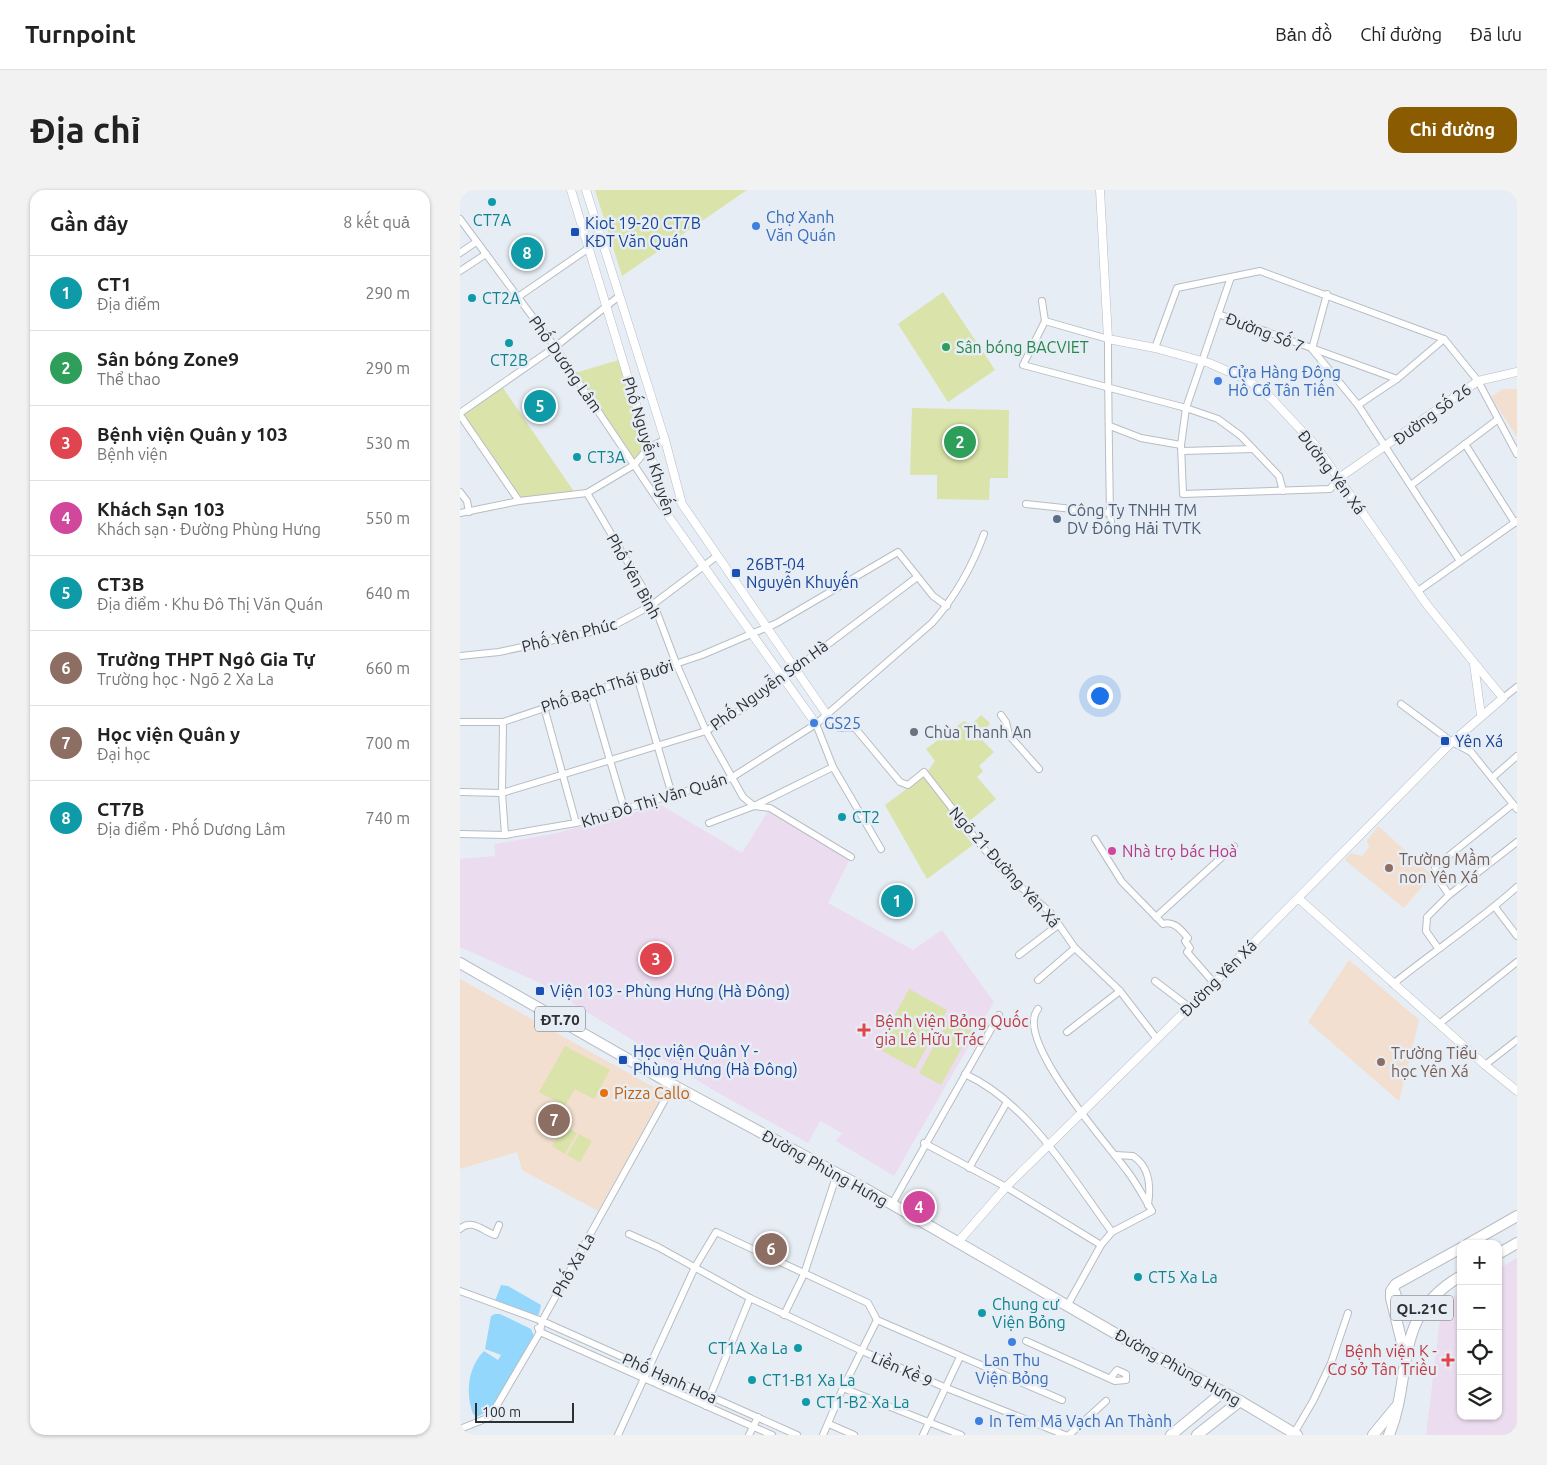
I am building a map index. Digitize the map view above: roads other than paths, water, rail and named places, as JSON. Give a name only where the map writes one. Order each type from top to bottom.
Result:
[{"type":"main road","name":"Đường Phùng Hưng","points":[[460,963],[673,1085],[892,1204],[1067,1306],[1240,1401],[1295,1434]]},
{"type":"main road","points":[[1475,1240],[1517,1216]]},
{"type":"main road","points":[[1502,1251],[1517,1242]]},
{"type":"main road","points":[[1389,1435],[1405,1356],[1391,1298],[1394,1287],[1457,1250]]},
{"type":"main road","name":"QL.21C","points":[[1405,1356],[1417,1318],[1423,1307],[1436,1293],[1457,1279]]},
{"type":"main road","points":[[1394,1287],[1398,1303],[1405,1311],[1423,1307]]},
{"type":"main road","points":[[1171,1435],[1223,1392]]},
{"type":"main road","points":[[1197,1435],[1240,1401]]},
{"type":"main road","points":[[1373,1435],[1396,1407]]},
{"type":"street","name":"Phố Nguyễn Khuyến","points":[[572,190],[649,446],[666,513],[816,724]]},
{"type":"street","name":"Phố Nguyễn Khuyến","points":[[586,190],[618,297],[665,440],[682,504],[827,715]]},
{"type":"street","points":[[1100,190],[1108,338],[1111,523]]},
{"type":"street","name":"Phố Dương Lâm","points":[[460,219],[555,346],[666,513]]},
{"type":"street","points":[[460,254],[476,242]]},
{"type":"street","points":[[518,297],[589,248]]},
{"type":"street","points":[[460,271],[486,254]]},
{"type":"street","points":[[1155,348],[1177,288],[1260,271],[1327,294],[1444,339],[1478,381],[1497,420],[1517,454]]},
{"type":"street","points":[[1231,277],[1186,408],[1182,448],[1183,494],[1330,489],[1339,478]]},
{"type":"street","points":[[1327,294],[1312,349],[1358,405],[1460,561]]},
{"type":"street","points":[[519,501],[460,414],[555,346],[618,297]]},
{"type":"street","points":[[1042,301],[1045,321],[1023,365],[1186,408],[1218,420],[1241,436],[1279,476],[1283,490]]},
{"type":"street","name":"Đường Số 7","points":[[1218,314],[1397,378]]},
{"type":"street","name":"Đường Yên Xá","points":[[958,1242],[1006,1187],[1214,983],[1452,742],[1502,698],[1418,591],[1316,446],[1271,398],[1248,380],[1201,361],[1045,321]]},
{"type":"street","points":[[1358,405],[1397,378],[1444,339]]},
{"type":"street","points":[[1478,381],[1517,372]]},
{"type":"street","name":"Đường Số 26","points":[[1339,478],[1478,381]]},
{"type":"street","points":[[1411,485],[1497,420]]},
{"type":"street","points":[[1110,426],[1140,438],[1182,448],[1253,449]]},
{"type":"street","points":[[460,513],[519,501],[588,493],[634,465],[649,446],[665,440]]},
{"type":"street","points":[[1418,591],[1516,522],[1465,444]]},
{"type":"street","points":[[460,492],[466,501],[469,512]]},
{"type":"street","name":"Phố Yên Bình","points":[[588,493],[652,605],[706,731],[743,797],[754,806]]},
{"type":"street","points":[[1026,504],[1110,513]]},
{"type":"street","name":"Khu Đô Thị Văn Quán","points":[[460,834],[505,834],[576,823],[731,778],[816,724],[932,623],[947,606],[967,573],[984,534]]},
{"type":"street","name":"Phố Bạch Thái Bưởi","points":[[460,722],[503,722],[544,706],[676,663],[752,635],[898,552],[916,578]]},
{"type":"street","name":"Phố Yên Phúc","points":[[460,656],[499,652],[603,629],[628,619],[652,605],[717,556]]},
{"type":"street","points":[[916,578],[933,596],[947,606]]},
{"type":"street","name":"Phố Nguyễn Sơn Hà","points":[[460,792],[502,793],[562,773],[706,731],[742,709],[783,676],[916,578]]},
{"type":"street","points":[[1474,662],[1481,716]]},
{"type":"street","points":[[637,676],[672,795]]},
{"type":"street","points":[[1502,698],[1517,687]]},
{"type":"street","points":[[590,692],[624,808]]},
{"type":"street","points":[[1401,704],[1452,742],[1471,752],[1515,806],[1436,867],[1436,877],[1449,895]]},
{"type":"street","points":[[544,706],[576,823]]},
{"type":"street","name":"Ngõ 21 Đường Yên Xá","points":[[827,715],[839,728],[855,728],[900,782],[908,785],[924,772],[979,843],[1007,875],[1050,912],[1075,948],[1120,991],[1157,1039]]},
{"type":"street","points":[[1001,715],[1006,722],[1009,736],[1039,769]]},
{"type":"street","points":[[503,722],[502,793],[505,834]]},
{"type":"street","points":[[816,724],[833,767],[881,849]]},
{"type":"street","points":[[1492,778],[1517,756]]},
{"type":"street","points":[[709,823],[754,806],[833,767]]},
{"type":"street","points":[[754,806],[770,808],[851,857]]},
{"type":"street","points":[[1095,839],[1122,882],[1163,924],[1172,924],[1188,938],[1184,941],[1190,948],[1187,952],[1214,983]]},
{"type":"street","points":[[1438,948],[1426,931],[1425,922],[1427,918],[1449,895],[1517,842]]},
{"type":"street","points":[[1156,917],[1234,846]]},
{"type":"street","points":[[1393,984],[1438,948],[1495,907],[1517,887]]},
{"type":"street","points":[[1298,898],[1393,984],[1517,1091]]},
{"type":"street","points":[[1495,907],[1517,936]]},
{"type":"street","points":[[1019,955],[1058,925]]},
{"type":"street","points":[[1038,980],[1075,948]]},
{"type":"street","points":[[1439,1024],[1517,962]]},
{"type":"street","points":[[1156,981],[1189,1007]]},
{"type":"street","points":[[1066,1032],[1120,991]]},
{"type":"street","points":[[1038,1009],[1032,1018],[1034,1035],[1046,1061],[1115,1154],[1152,1211],[1112,1232],[1101,1245],[1067,1306]]},
{"type":"street","points":[[892,1204],[924,1143],[999,1015]]},
{"type":"street","points":[[1485,1065],[1517,1040]]},
{"type":"street","points":[[965,1074],[990,1088],[1007,1102],[1048,1146],[1112,1232]]},
{"type":"street","name":"Phố Xa La","points":[[539,1320],[673,1085]]},
{"type":"street","points":[[969,1168],[1007,1102]]},
{"type":"street","points":[[924,1143],[1006,1187],[1101,1245]]},
{"type":"street","points":[[1115,1154],[1133,1156],[1144,1168],[1150,1185],[1148,1205]]},
{"type":"street","points":[[784,1315],[804,1274],[837,1174]]},
{"type":"street","points":[[460,1229],[469,1224],[495,1235],[499,1226]]},
{"type":"street","points":[[618,1435],[646,1379],[695,1267],[716,1232],[868,1303],[877,1320],[1062,1400]]},
{"type":"street","name":"Liền Kề 9","points":[[629,1234],[784,1315],[944,1387],[1065,1435]]},
{"type":"street","name":"Phố Hạnh Hoa","points":[[460,1291],[539,1320],[797,1435]]},
{"type":"street","points":[[706,1406],[750,1298]]},
{"type":"street","points":[[1295,1434],[1331,1363],[1348,1313]]},
{"type":"street","points":[[460,1430],[490,1416],[540,1332],[539,1320]]},
{"type":"street","points":[[823,1435],[842,1388],[877,1320]]},
{"type":"street","name":"Phố Hạnh Hoa","points":[[540,1332],[768,1434]]},
{"type":"street","points":[[1026,1341],[1113,1379]]},
{"type":"street","points":[[923,1435],[944,1387],[960,1357]]},
{"type":"street","points":[[842,1388],[961,1435]]},
{"type":"street","points":[[1069,1435],[1106,1401]]},
{"type":"street","points":[[749,1435],[758,1418]]},
{"type":"street","points":[[768,1434],[770,1423]]},
{"type":"street","points":[[829,1424],[854,1435]]},
{"type":"water","points":[[501,1285],[508,1286],[541,1305],[539,1314],[536,1317],[495,1301]]},
{"type":"water","points":[[500,1314],[531,1329],[534,1336],[502,1393],[486,1412],[477,1417],[473,1414],[469,1398],[471,1372],[484,1351],[498,1360],[501,1355],[485,1349],[491,1316]]},
{"type":"place","name":"CT7A","points":[[492,202]]},
{"type":"place","name":"Chợ Xanh Văn Quán","points":[[756,226]]},
{"type":"place","name":"Kiot 19-20 CT7B KĐT Văn Quán","points":[[575,232]]},
{"type":"place","name":"CT7B","points":[[527,253]]},
{"type":"place","name":"CT2A","points":[[472,298]]},
{"type":"place","name":"CT2B","points":[[509,343]]},
{"type":"place","name":"Sân bóng BACVIET","points":[[946,347]]},
{"type":"place","name":"Cửa Hàng Đông Hồ Cổ Tân Tiến","points":[[1218,381]]},
{"type":"place","name":"CT3B","points":[[540,406]]},
{"type":"place","name":"Sân bóng Zone9","points":[[960,442]]},
{"type":"place","name":"CT3A","points":[[577,457]]},
{"type":"place","name":"Công Ty TNHH TM DV Đông Hải TVTK","points":[[1057,519]]},
{"type":"place","name":"26BT-04 Nguyễn Khuyến","points":[[736,573]]},
{"type":"place","name":"GS25","points":[[814,723]]},
{"type":"place","name":"Chùa Thanh An","points":[[914,732]]},
{"type":"place","name":"Yên Xá","points":[[1445,741]]},
{"type":"place","name":"CT2","points":[[842,817]]},
{"type":"place","name":"Nhà trọ bác Hoà","points":[[1112,851]]},
{"type":"place","name":"Trường Mầm non Yên Xá","points":[[1389,868]]},
{"type":"place","name":"CT1","points":[[897,901]]},
{"type":"place","name":"Bệnh viện Quân y 103","points":[[656,959]]},
{"type":"place","name":"Viện 103 - Phùng Hưng (Hà Đông)","points":[[540,991]]},
{"type":"place","name":"Bệnh viện Bỏng Quốc gia Lê Hữu Trác","points":[[864,1030]]},
{"type":"place","name":"Học viện Quân Y - Phùng Hưng (Hà Đông)","points":[[623,1060]]},
{"type":"place","name":"Trường Tiểu học Yên Xá","points":[[1381,1062]]},
{"type":"place","name":"Pizza Callo","points":[[604,1093]]},
{"type":"place","name":"Học viện Quân y","points":[[554,1120]]},
{"type":"place","name":"Khách Sạn 103","points":[[919,1207]]},
{"type":"place","name":"Trường THPT Ngô Gia Tự","points":[[771,1249]]},
{"type":"place","name":"CT5 Xa La","points":[[1138,1277]]},
{"type":"place","name":"Chung cư Viện Bỏng","points":[[982,1313]]},
{"type":"place","name":"Lan Thu Viện Bỏng","points":[[1012,1342]]},
{"type":"place","name":"CT1A Xa La","points":[[798,1348]]},
{"type":"place","name":"Bệnh viện K - Cơ sở Tân Triều","points":[[1448,1360]]},
{"type":"place","name":"CT1-B1 Xa La","points":[[752,1380]]},
{"type":"place","name":"CT1-B2 Xa La","points":[[806,1402]]},
{"type":"place","name":"In Tem Mã Vạch An Thành","points":[[979,1421]]}]
